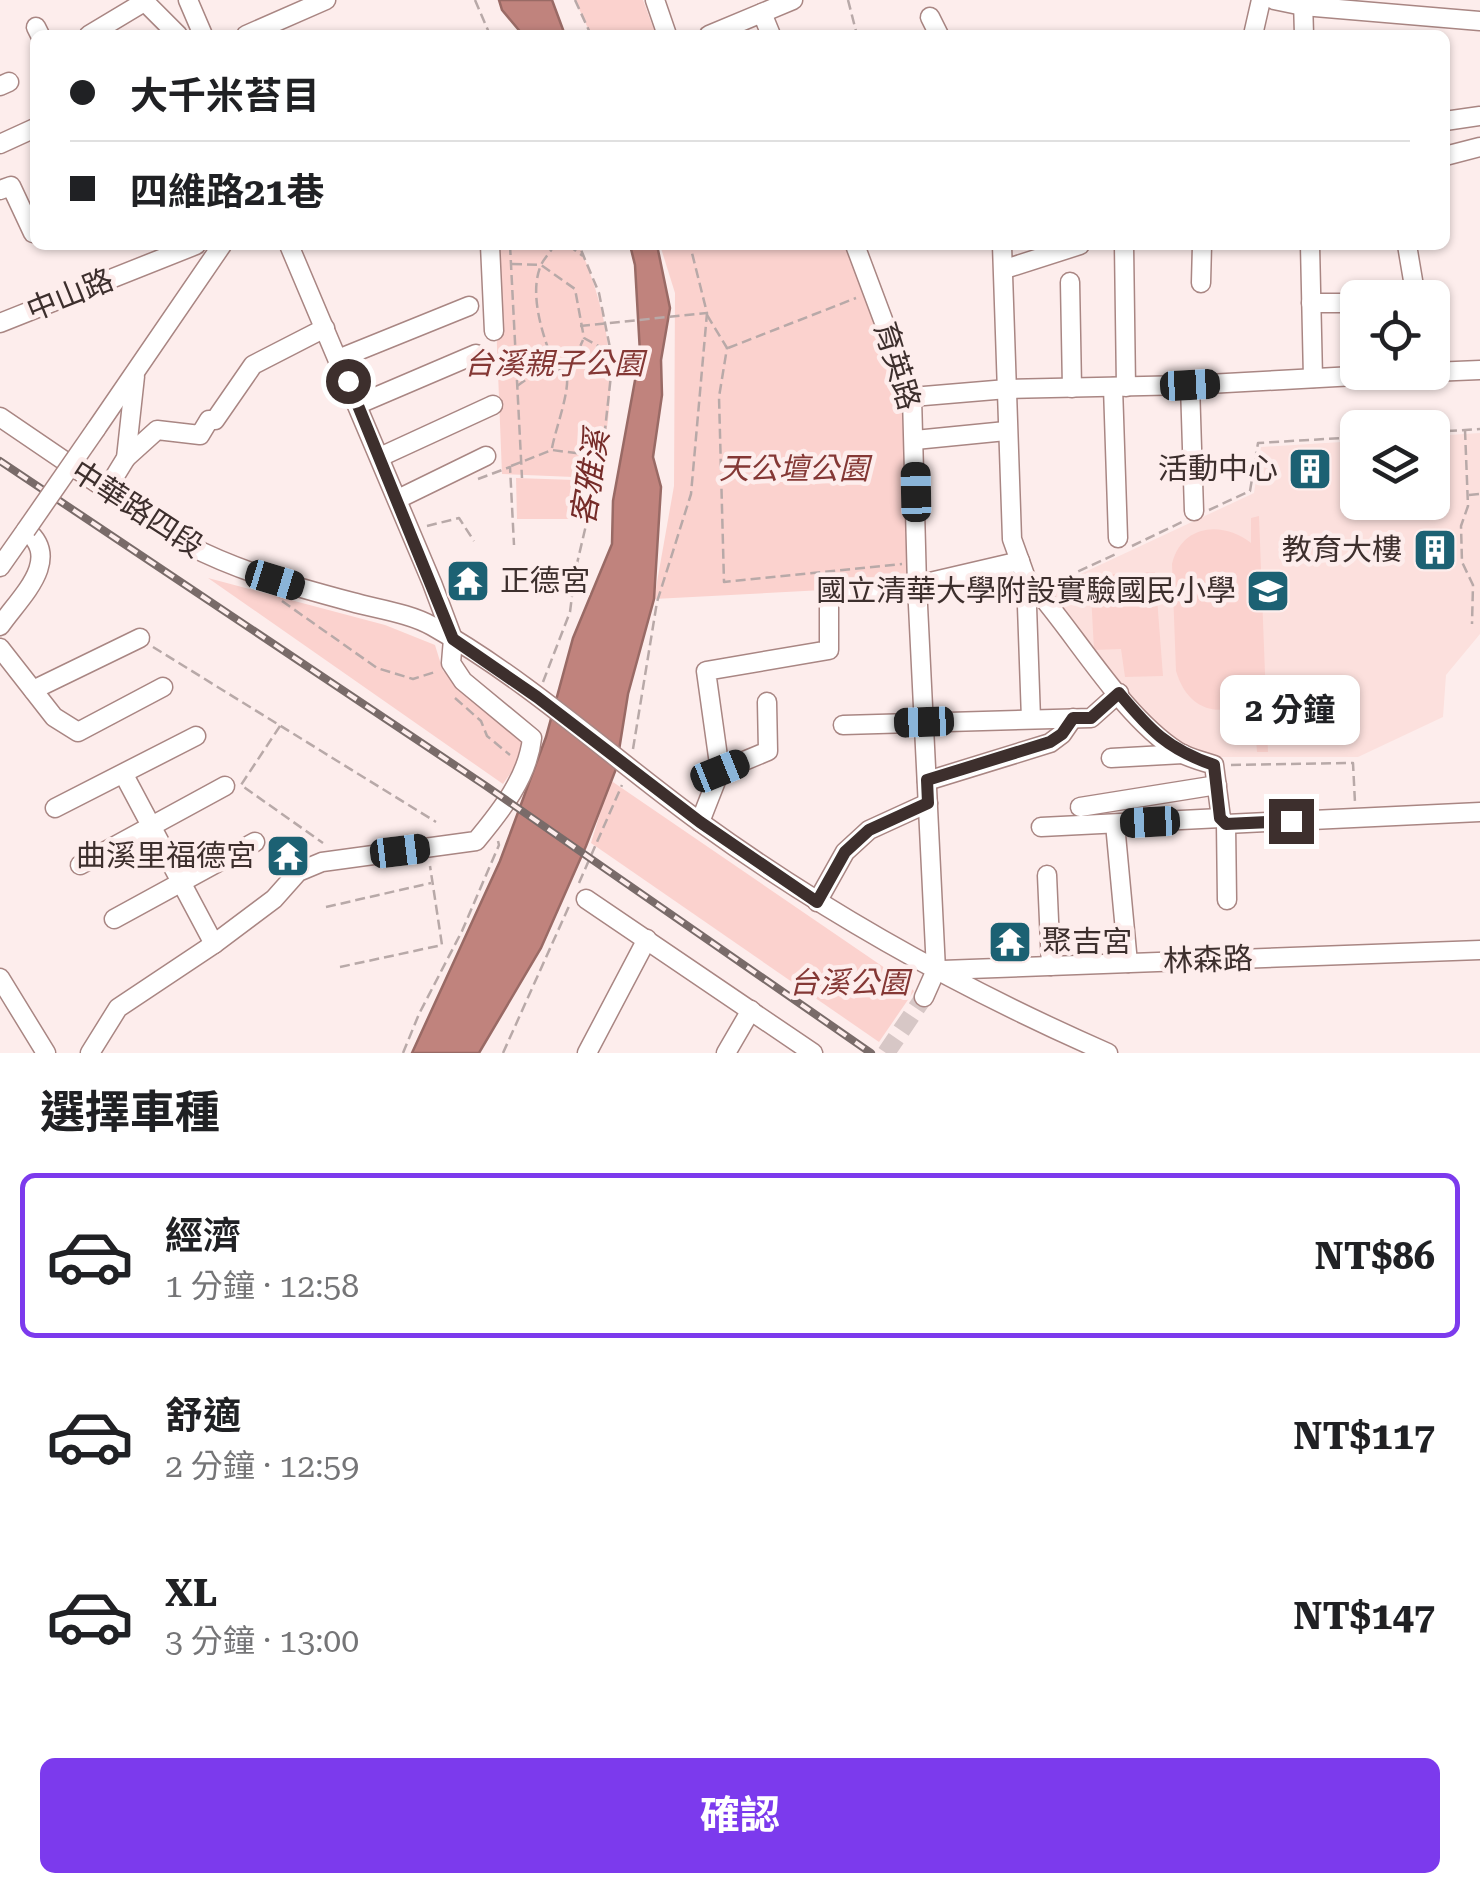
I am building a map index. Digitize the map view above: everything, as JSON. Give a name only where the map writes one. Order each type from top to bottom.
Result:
[{"type":"street","points":[[188,0],[201,30]]},
{"type":"street","points":[[655,0],[664,30]]},
{"type":"street","points":[[718,30],[766,7],[794,0]]},
{"type":"street","points":[[1255,30],[1261,0]]},
{"type":"street","points":[[1274,0],[1480,21]]},
{"type":"street","points":[[97,30],[144,1],[173,30]]},
{"type":"street","points":[[257,30],[321,1]]},
{"type":"street","points":[[1303,3],[1304,30]]},
{"type":"street","points":[[930,17],[937,30]]},
{"type":"street","points":[[1450,120],[1480,116]]},
{"type":"street","points":[[0,144],[30,130]]},
{"type":"street","points":[[1450,155],[1480,147]]},
{"type":"street","points":[[0,190],[11,186],[30,227]]},
{"type":"street","name":"中山路","points":[[2,320],[183,250]]},
{"type":"street","points":[[0,566],[219,250]]},
{"type":"street","points":[[90,1053],[118,1008],[274,899],[298,872],[322,862],[476,841],[520,780],[530,751],[532,738],[463,681],[451,663],[453,639],[412,530],[291,250]]},
{"type":"street","points":[[490,250],[494,332]]},
{"type":"street","name":"育英路","points":[[857,250],[912,396],[936,970]]},
{"type":"street","points":[[1003,250],[1012,540],[1023,570],[1031,719]]},
{"type":"street","points":[[1005,269],[1064,250]]},
{"type":"street","points":[[1118,538],[1124,250]]},
{"type":"street","points":[[1201,283],[1202,250]]},
{"type":"street","points":[[1310,250],[1313,378]]},
{"type":"street","points":[[1408,250],[1413,280]]},
{"type":"street","points":[[1070,282],[1072,388]]},
{"type":"street","points":[[1311,303],[1340,303]]},
{"type":"street","points":[[338,358],[469,306]]},
{"type":"street","points":[[107,489],[126,458],[157,430],[200,434],[209,420],[215,420],[253,365],[325,328]]},
{"type":"street","points":[[358,404],[476,354]]},
{"type":"street","points":[[1450,371],[1480,370]]},
{"type":"street","points":[[126,458],[135,375]]},
{"type":"street","points":[[912,396],[1006,388],[1190,385],[1340,377]]},
{"type":"street","points":[[1190,385],[1194,511]]},
{"type":"street","points":[[380,457],[493,405]]},
{"type":"street","name":"中華路四段","points":[[0,418],[188,545],[220,562],[427,623],[537,697],[700,822],[817,902],[936,970],[1108,1053]]},
{"type":"street","points":[[915,440],[1006,431]]},
{"type":"street","points":[[398,499],[486,456]]},
{"type":"street","points":[[0,626],[42,566],[38,540],[26,530]]},
{"type":"street","points":[[700,822],[720,771],[706,671],[829,650],[829,596],[1023,570]]},
{"type":"street","points":[[1023,570],[1146,724],[1183,754],[1214,765],[1223,821],[1228,900]]},
{"type":"street","points":[[33,690],[140,638]]},
{"type":"street","points":[[0,648],[54,718],[78,732],[162,686]]},
{"type":"street","points":[[843,725],[1091,718],[1119,693]]},
{"type":"street","points":[[720,771],[768,751],[768,702]]},
{"type":"street","points":[[927,780],[1050,742],[1062,734],[1073,718]]},
{"type":"street","points":[[55,808],[196,736]]},
{"type":"street","points":[[1111,758],[1183,754]]},
{"type":"street","points":[[124,774],[214,944]]},
{"type":"street","points":[[1080,808],[1217,785]]},
{"type":"street","points":[[80,866],[226,786]]},
{"type":"street","points":[[817,902],[845,852],[869,830],[928,803]]},
{"type":"street","points":[[1041,827],[1480,812]]},
{"type":"street","points":[[1115,824],[1128,963]]},
{"type":"street","points":[[114,919],[256,842]]},
{"type":"street","points":[[1047,875],[1051,966]]},
{"type":"street","points":[[586,898],[813,1053]]},
{"type":"street","points":[[587,1053],[647,939]]},
{"type":"street","name":"林森路","points":[[936,970],[1480,950]]},
{"type":"street","points":[[994,968],[981,980],[982,987],[995,1000]]},
{"type":"street","points":[[924,997],[936,970]]},
{"type":"street","points":[[0,978],[46,1053]]},
{"type":"street","points":[[726,1053],[751,1010]]},
{"type":"path","points":[[475,0],[488,30]]},
{"type":"path","points":[[575,0],[589,30]]},
{"type":"path","points":[[848,0],[856,30]]},
{"type":"path","points":[[510,250],[522,478]]},
{"type":"path","points":[[551,250],[541,265],[540,328],[555,367],[567,375]]},
{"type":"path","points":[[575,250],[584,256]]},
{"type":"path","points":[[537,697],[570,612],[574,572],[602,456],[611,353],[600,293],[581,250]]},
{"type":"path","points":[[691,250],[707,313],[727,348],[719,397],[724,582],[908,563]]},
{"type":"path","points":[[510,264],[541,265],[576,289],[584,338],[611,353]]},
{"type":"path","points":[[727,348],[863,295]]},
{"type":"path","points":[[580,326],[707,313]]},
{"type":"path","points":[[503,1053],[630,768],[657,602],[691,494],[707,313]]},
{"type":"path","points":[[552,450],[568,388],[567,375],[584,338]]},
{"type":"path","points":[[517,386],[538,371],[555,367]]},
{"type":"path","points":[[1465,430],[1468,506],[1461,526],[1462,562],[1472,585],[1472,624]]},
{"type":"path","points":[[1450,431],[1480,430]]},
{"type":"path","points":[[474,480],[552,450],[602,456]]},
{"type":"path","points":[[510,467],[514,545]]},
{"type":"path","points":[[1467,495],[1480,494]]},
{"type":"path","points":[[412,530],[459,518],[474,541]]},
{"type":"path","points":[[282,590],[282,600],[377,668],[414,679],[440,670]]},
{"type":"path","points":[[1472,594],[1480,594]]},
{"type":"path","points":[[140,638],[436,822]]},
{"type":"path","points":[[450,687],[459,704],[481,720],[487,736],[514,758],[512,769],[520,780]]},
{"type":"path","points":[[280,726],[241,785],[345,859]]},
{"type":"path","points":[[1214,765],[1353,763],[1356,818]]},
{"type":"path","points":[[403,1053],[499,845],[491,824]]},
{"type":"path","points":[[340,966],[442,945],[428,848]]},
{"type":"path","points":[[326,907],[433,882]]},
{"type":"shaded area","points":[[499,0],[552,0],[563,30],[519,30],[502,10]]},
{"type":"shaded area","name":"客雅溪","points":[[631,250],[658,250],[670,308],[661,360],[662,395],[653,457],[661,487],[654,599],[628,694],[616,769],[541,948],[479,1053],[412,1053],[500,861],[546,737],[573,638],[612,544],[613,501],[640,353]]},
{"type":"shaded area","name":"國立清華大學附設實驗國民小學","points":[[1480,433],[1480,634],[1446,675],[1443,717],[1358,757],[1190,757],[1116,686],[1053,596],[1057,585],[1254,493],[1261,447],[1340,442],[1340,520],[1450,520],[1450,435]]},
{"type":"green space","points":[[575,0],[643,0],[654,30],[589,30]]},
{"type":"green space","name":"台溪親子公園","points":[[493,250],[581,250],[600,304],[609,360],[608,416],[597,478],[502,474]]},
{"type":"green space","name":"天公壇公園","points":[[662,250],[855,250],[912,397],[917,585],[654,599],[674,486],[675,293]]},
{"type":"green space","points":[[516,478],[575,480],[577,519],[517,519]]},
{"type":"green space","points":[[1259,516],[1268,752],[1257,752],[1253,700],[1228,709],[1206,708],[1188,695],[1176,671],[1172,564],[1177,551],[1194,534],[1205,530],[1228,531],[1251,543],[1251,518]]},
{"type":"green space","points":[[1155,572],[1163,676],[1125,677],[1121,649],[1094,650],[1090,575]]},
{"type":"green space","points":[[208,578],[385,625],[435,645],[443,671],[518,726],[522,743],[513,770],[503,784]]},
{"type":"green space","name":"台溪公園","points":[[610,780],[914,991],[879,1042],[591,843]]},
{"type":"tunnel","points":[[886,1053],[924,997]]},
{"type":"railway","points":[[0,461],[486,786],[871,1053]]},
{"type":"place","name":"活動中心","points":[[1310,469]]},
{"type":"place","name":"教育大樓","points":[[1435,550]]},
{"type":"place","name":"正德宮","points":[[468,581]]},
{"type":"place","name":"國立清華大學附設實驗國民小學","points":[[1268,591]]},
{"type":"place","name":"曲溪里福德宮","points":[[288,856]]},
{"type":"place","name":"聚吉宮","points":[[1010,942]]},
{"type":"route","points":[[348,381],[412,530],[453,639],[537,697],[700,822],[817,902],[845,852],[869,830],[928,803],[927,780],[1050,742],[1062,734],[1073,718],[1091,718],[1119,693],[1146,724],[1178,751],[1214,765],[1220,818],[1226,824],[1291,821]]}]
